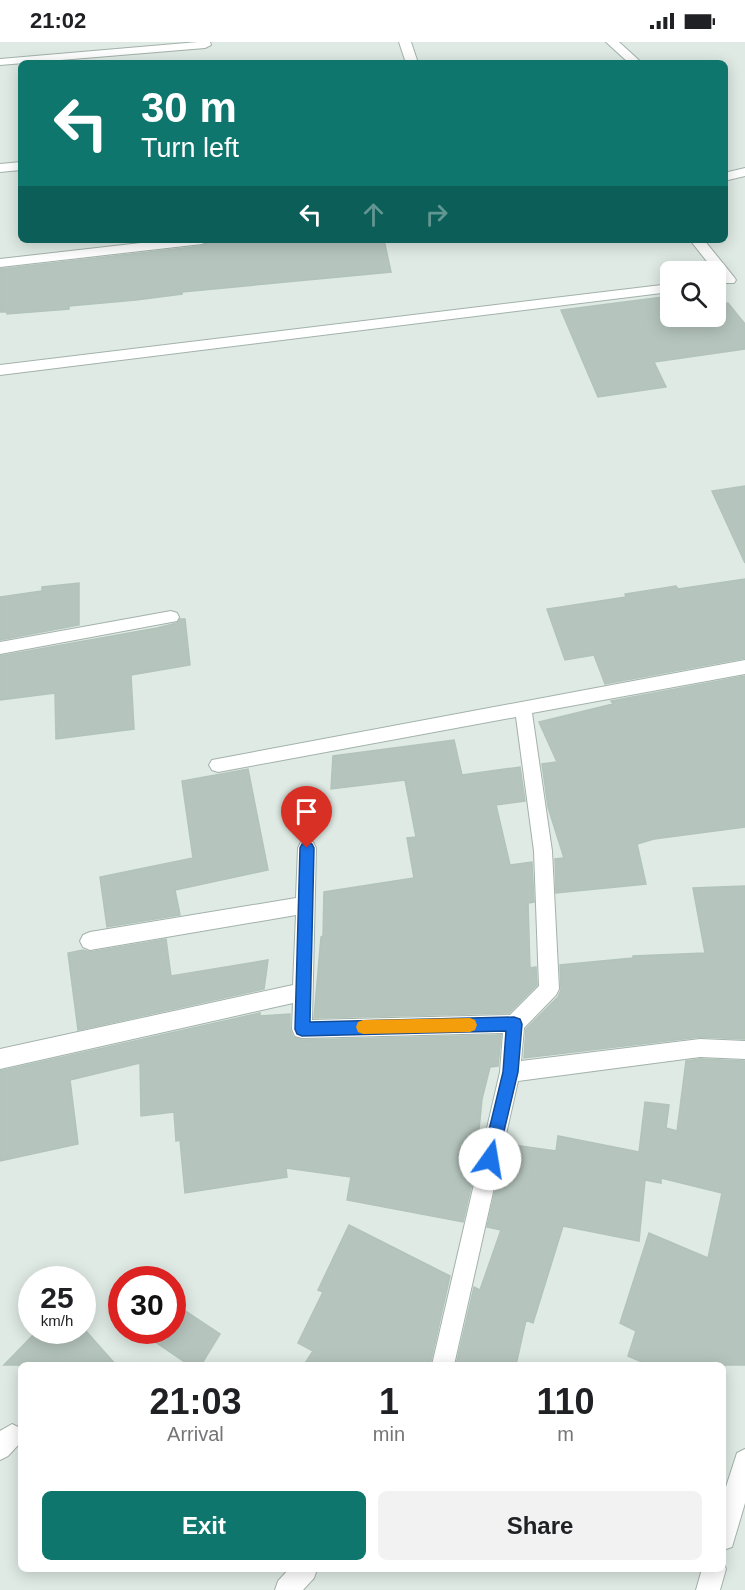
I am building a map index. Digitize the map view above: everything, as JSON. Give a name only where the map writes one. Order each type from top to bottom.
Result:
[{"type":"street","points":[[24,60],[205,45],[204,42]]},
{"type":"street","points":[[405,42],[411,60]]},
{"type":"street","points":[[612,42],[633,60]]},
{"type":"street","points":[[0,62],[18,61]]},
{"type":"street","points":[[0,168],[18,166]]},
{"type":"street","points":[[728,176],[745,172]]},
{"type":"street","points":[[0,262],[174,243]]},
{"type":"street","points":[[699,243],[710,261]]},
{"type":"street","points":[[0,370],[660,289]]},
{"type":"street","points":[[0,648],[171,617]]},
{"type":"street","points":[[218,765],[745,667]]},
{"type":"street","points":[[444,1362],[510,1072],[514,1024],[549,989],[543,851],[523,708]]},
{"type":"street","points":[[307,848],[302,1029],[514,1024]]},
{"type":"street","points":[[90,941],[305,905]]},
{"type":"street","points":[[0,1059],[303,992]]},
{"type":"street","points":[[510,1072],[700,1048],[745,1050]]},
{"type":"street","points":[[726,1528],[745,1461]]},
{"type":"street","points":[[287,1590],[302,1572]]},
{"type":"street","points":[[708,1590],[713,1572]]},
{"type":"building","points":[[206,243],[385,243],[391,272],[182,292],[182,294],[136,300],[69,306],[69,309],[7,314],[7,312],[0,312],[0,269],[202,246]]},
{"type":"building","points":[[660,297],[660,327],[726,327],[726,303],[728,303],[745,324],[745,349],[654,362],[666,387],[598,397],[561,310]]},
{"type":"building","points":[[745,486],[745,563],[712,491]]},
{"type":"building","points":[[745,579],[745,658],[605,684],[594,655],[565,660],[547,609],[626,597],[625,594],[676,586],[678,589]]},
{"type":"building","points":[[79,583],[79,625],[0,640],[0,597],[42,591],[42,587]]},
{"type":"building","points":[[180,619],[185,619],[190,665],[131,675],[134,729],[56,739],[55,693],[0,700],[0,656],[157,628],[177,623]]},
{"type":"building","points":[[745,676],[745,827],[654,839],[637,844],[646,884],[556,893],[555,859],[564,858],[548,807],[542,764],[557,762],[539,722],[613,704],[611,701]]},
{"type":"building","points":[[454,740],[462,775],[520,767],[525,801],[496,805],[510,865],[532,862],[534,902],[528,903],[530,968],[536,967],[537,985],[509,1013],[314,1018],[321,937],[323,936],[324,892],[414,878],[407,838],[416,837],[405,780],[331,789],[333,756]]},
{"type":"building","points":[[248,769],[268,870],[175,890],[180,915],[107,927],[100,877],[193,858],[182,781]]},
{"type":"building","points":[[745,886],[745,1039],[700,1037],[524,1058],[526,1029],[558,997],[561,990],[560,965],[633,958],[633,956],[705,953],[693,888]]},
{"type":"building","points":[[166,939],[171,976],[268,960],[264,989],[78,1030],[68,953],[83,950],[90,952]]},
{"type":"building","points":[[260,1013],[260,1016],[290,1014],[290,1029],[293,1037],[302,1040],[501,1035],[498,1066],[490,1067],[482,1099],[478,1140],[482,1140],[463,1222],[347,1200],[351,1177],[286,1168],[287,1177],[185,1193],[180,1140],[176,1141],[174,1112],[141,1116],[140,1063],[70,1080],[78,1144],[0,1161],[0,1071]]},
{"type":"building","points":[[700,1059],[745,1061],[745,1365],[726,1365],[726,1362],[642,1362],[628,1356],[636,1331],[620,1323],[649,1233],[708,1258],[722,1193],[661,1178],[661,1183],[645,1180],[639,1241],[563,1226],[533,1323],[526,1320],[517,1362],[457,1362],[474,1287],[480,1290],[501,1230],[487,1227],[506,1144],[556,1151],[558,1136],[639,1152],[645,1102],[669,1105],[666,1128],[677,1131],[686,1061]]},
{"type":"building","points":[[349,1225],[450,1276],[431,1362],[306,1362],[313,1351],[298,1343],[323,1292],[318,1290]]},
{"type":"building","points":[[186,1311],[220,1334],[203,1362],[185,1362],[158,1344],[186,1344]]},
{"type":"building","points":[[96,1342],[113,1362],[18,1362],[18,1365],[4,1365],[24,1344]]},
{"type":"slow traffic","points":[[363,1027],[470,1025]]},
{"type":"route","points":[[307,848],[302,1029],[514,1024],[510,1072],[490,1159]]}]
